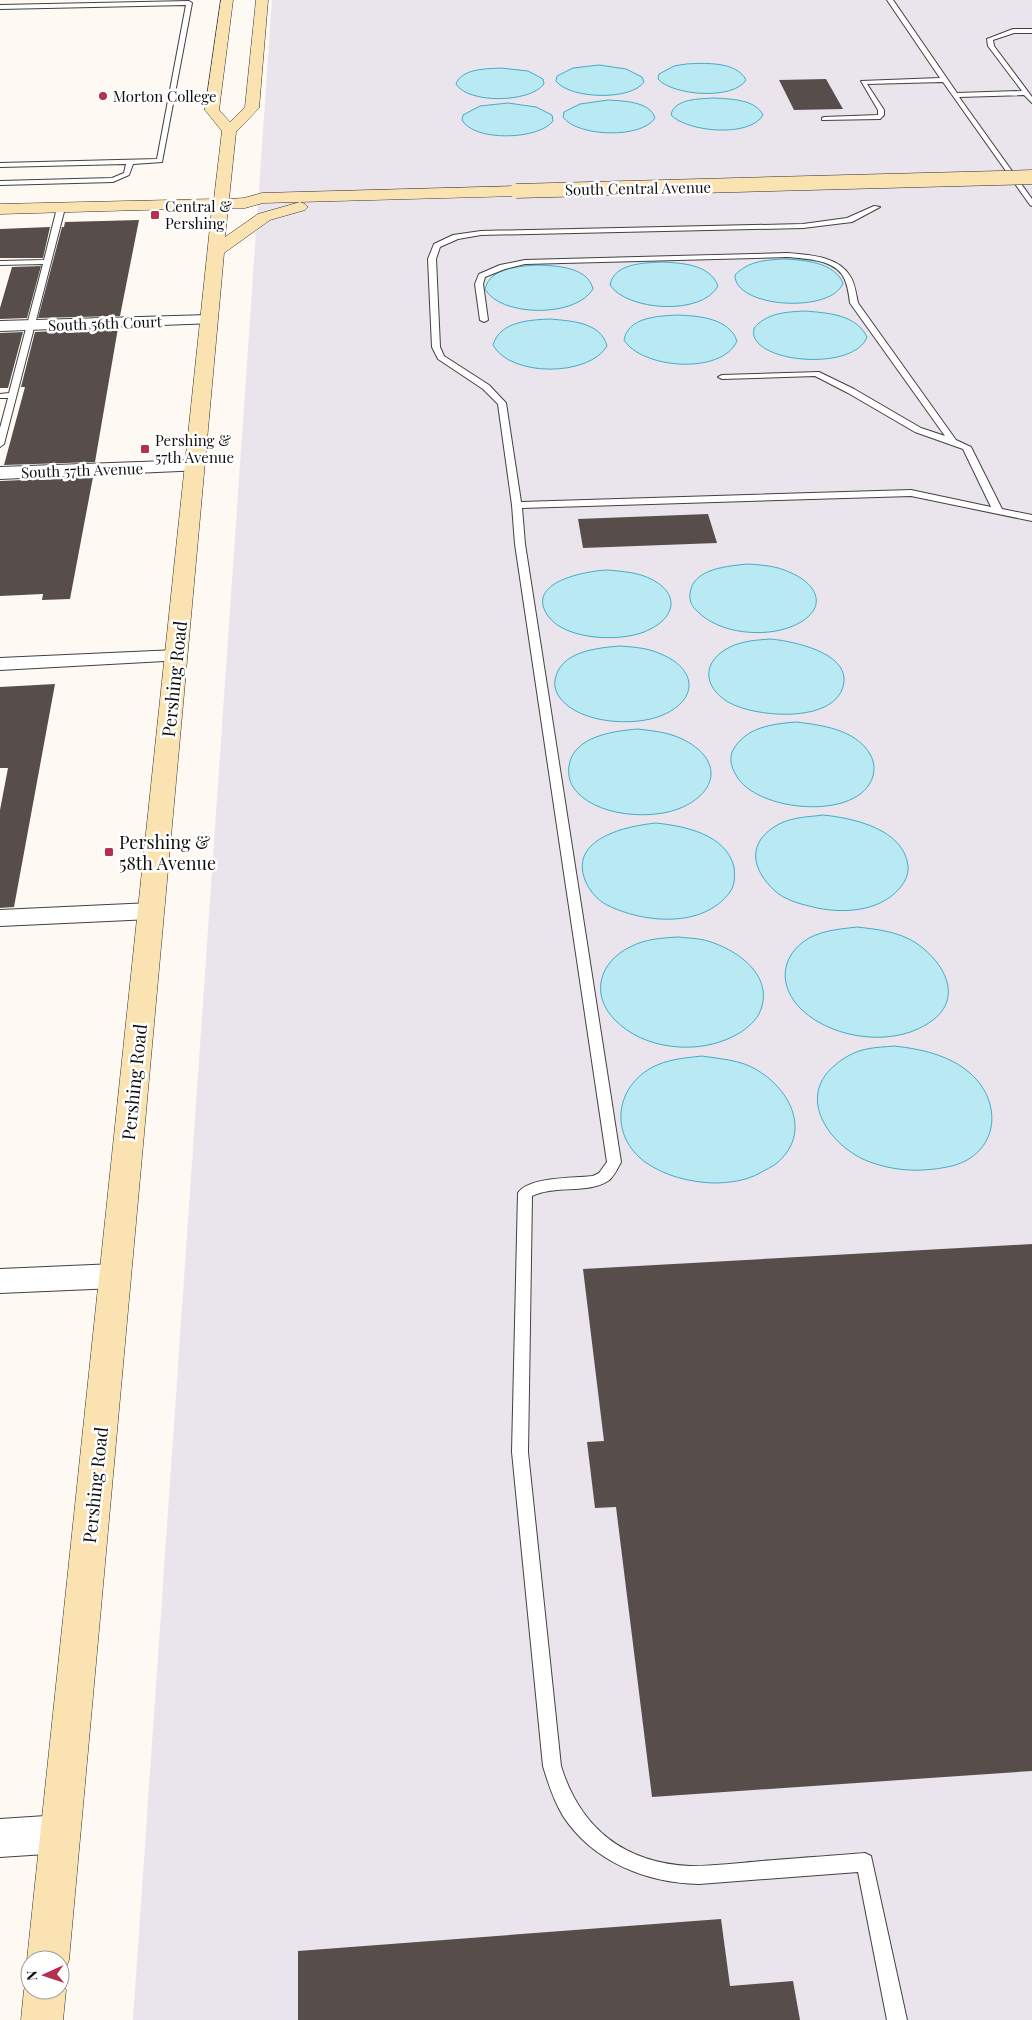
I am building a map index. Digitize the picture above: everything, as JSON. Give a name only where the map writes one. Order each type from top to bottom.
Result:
[{"type":"main road","points":[[227,0],[212,110],[229,131],[252,108],[262,0]]},
{"type":"main road","name":"Pershing Road","points":[[49,1950],[229,131]]},
{"type":"main road","name":"South Central Avenue","points":[[245,203],[260,208],[302,207],[517,196],[1032,177]]},
{"type":"main road","name":"South Central Avenue","points":[[0,209],[245,203],[262,198],[517,196],[1032,187]]},
{"type":"main road","points":[[216,251],[264,217],[302,207]]},
{"type":"main road","points":[[42,2020],[44,2000]]},
{"type":"street","name":"South 56th Court","points":[[0,326],[209,320]]},
{"type":"street","name":"South 57th Avenue","points":[[0,472],[195,466]]},
{"type":"street","points":[[0,664],[176,656]]},
{"type":"street","points":[[0,918],[151,910]]},
{"type":"street","points":[[0,1281],[115,1276]]},
{"type":"street","points":[[0,1838],[61,1834]]},
{"type":"lane","points":[[890,0],[896,0]]},
{"type":"lane","points":[[890,0],[1032,204]]},
{"type":"lane","points":[[0,7],[189,3],[160,161],[0,165]]},
{"type":"lane","points":[[1032,31],[1013,31],[990,39],[991,46],[1032,101]]},
{"type":"lane","points":[[824,119],[878,118],[881,114],[880,110],[863,82],[944,80]]},
{"type":"lane","points":[[955,95],[1025,93]]},
{"type":"lane","points":[[0,183],[113,180],[127,174],[130,162]]},
{"type":"lane","points":[[876,207],[849,220],[803,226],[481,233],[456,237],[437,246],[432,259],[436,347],[441,357],[486,387],[502,403],[522,554],[614,1162],[604,1177],[594,1181],[540,1186],[525,1193],[520,1452],[552,1766],[557,1788],[569,1812],[588,1834],[616,1854],[647,1868],[680,1874],[740,1872],[865,1862],[897,2020]]},
{"type":"lane","points":[[0,444],[61,208]]},
{"type":"lane","points":[[484,320],[479,284],[482,276],[503,267],[525,262],[788,256],[813,258],[838,268],[847,276],[854,304],[953,442]]},
{"type":"lane","points":[[0,264],[47,262]]},
{"type":"lane","points":[[722,377],[816,374],[851,391],[918,430],[966,447],[998,511]]},
{"type":"lane","points":[[0,396],[13,395]]},
{"type":"lane","points":[[517,505],[911,493],[1032,518]]},
{"type":"shaded area","points":[[272,0],[1032,0],[1032,2020],[133,2020]]},
{"type":"water","points":[[719,64],[728,66],[742,74],[746,80],[729,91],[703,93],[676,89],[658,79],[659,74],[674,66]]},
{"type":"water","points":[[599,65],[626,69],[642,77],[644,82],[637,88],[627,92],[614,95],[600,95],[573,91],[563,87],[556,81],[557,76],[573,68]]},
{"type":"water","points":[[501,68],[528,71],[543,79],[544,84],[526,95],[499,99],[473,95],[463,91],[456,84],[459,79],[469,72]]},
{"type":"water","points":[[714,98],[748,103],[763,115],[756,122],[745,127],[732,130],[718,130],[690,125],[679,121],[671,115],[673,109],[682,102]]},
{"type":"water","points":[[608,100],[642,105],[652,112],[655,118],[648,125],[637,130],[609,133],[581,129],[570,124],[563,117],[564,112],[580,104]]},
{"type":"water","points":[[508,103],[536,107],[552,115],[553,121],[535,132],[507,136],[479,132],[469,127],[462,120],[463,115],[480,106]]},
{"type":"water","points":[[784,259],[809,261],[826,266],[839,276],[843,283],[835,293],[804,303],[784,303],[766,300],[750,295],[739,286],[735,275],[740,270],[751,264]]},
{"type":"water","points":[[662,262],[686,264],[702,269],[709,273],[718,286],[709,296],[697,302],[681,306],[664,306],[647,305],[632,300],[619,294],[610,285],[617,272],[623,268],[639,264]]},
{"type":"water","points":[[539,265],[563,267],[578,272],[585,276],[593,289],[584,298],[571,305],[555,309],[538,310],[521,309],[506,305],[493,298],[485,289],[493,276],[500,272],[515,267]]},
{"type":"water","points":[[805,311],[831,314],[848,319],[862,329],[867,337],[859,348],[845,355],[828,359],[809,359],[773,353],[761,345],[754,336],[754,328],[771,316]]},
{"type":"water","points":[[695,316],[720,323],[733,333],[737,341],[729,352],[716,359],[682,364],[664,362],[647,357],[633,350],[624,340],[627,332],[638,322],[653,317]]},
{"type":"water","points":[[550,319],[576,322],[592,327],[604,338],[607,346],[598,356],[584,363],[568,368],[550,369],[532,368],[515,363],[502,356],[493,345],[502,331],[509,326],[525,321]]},
{"type":"water","points":[[748,564],[780,568],[800,577],[814,591],[816,606],[812,613],[804,620],[782,630],[756,633],[743,632],[717,625],[706,619],[694,608],[690,601],[690,594],[692,585],[697,579],[713,570]]},
{"type":"water","points":[[607,570],[644,576],[665,589],[671,604],[669,612],[664,619],[656,626],[644,632],[607,638],[593,637],[567,630],[556,624],[548,616],[543,604],[544,595],[551,587],[573,576]]},
{"type":"water","points":[[770,639],[807,647],[833,659],[841,668],[844,679],[841,692],[833,702],[820,709],[805,713],[771,714],[740,707],[719,696],[713,689],[709,674],[710,666],[714,659],[735,645]]},
{"type":"water","points":[[620,646],[641,648],[656,652],[673,660],[682,668],[689,684],[688,693],[683,701],[663,715],[651,719],[623,722],[594,718],[569,707],[557,694],[555,680],[558,670],[572,657],[581,653]]},
{"type":"water","points":[[796,722],[837,730],[856,739],[864,746],[870,754],[874,767],[873,776],[864,791],[849,800],[829,806],[807,807],[784,804],[764,797],[747,788],[736,775],[731,762],[733,750],[738,742],[760,728]]},
{"type":"water","points":[[638,729],[677,737],[695,746],[704,755],[711,773],[704,791],[695,800],[683,807],[656,814],[624,814],[594,805],[582,797],[573,787],[569,776],[569,766],[572,756],[578,748],[596,737],[618,731]]},
{"type":"water","points":[[823,815],[862,823],[887,834],[897,843],[904,853],[908,866],[906,879],[898,890],[890,897],[870,907],[835,910],[803,905],[779,894],[767,883],[757,865],[757,847],[761,839],[768,831],[784,822]]},
{"type":"water","points":[[656,823],[679,826],[702,834],[713,839],[730,856],[734,867],[734,883],[730,892],[718,904],[704,912],[689,917],[655,919],[638,916],[607,905],[591,891],[585,880],[582,866],[585,854],[593,844],[617,831]]},
{"type":"water","points":[[857,927],[903,936],[930,954],[945,975],[948,987],[948,998],[943,1010],[933,1020],[918,1029],[902,1034],[866,1037],[848,1034],[815,1020],[794,1001],[789,992],[785,972],[787,963],[799,945],[821,933]]},
{"type":"water","points":[[659,938],[694,938],[716,944],[740,957],[750,966],[758,976],[763,1000],[759,1014],[752,1024],[734,1036],[720,1042],[688,1047],[656,1043],[641,1038],[615,1020],[602,1000],[601,990],[605,970],[611,961],[619,953],[641,942]]},
{"type":"water","points":[[894,1046],[925,1051],[954,1062],[963,1067],[982,1086],[992,1113],[991,1127],[987,1140],[979,1151],[967,1160],[952,1166],[922,1170],[883,1166],[858,1157],[845,1148],[824,1123],[818,1108],[818,1094],[823,1079],[834,1066],[858,1051]]},
{"type":"water","points":[[702,1056],[731,1060],[757,1070],[779,1089],[793,1113],[795,1126],[793,1139],[788,1151],[777,1163],[755,1176],[719,1183],[678,1177],[661,1171],[645,1162],[626,1139],[621,1113],[624,1100],[630,1088],[639,1077],[651,1068],[663,1063],[676,1059]]},
{"type":"building","points":[[826,79],[843,109],[794,110],[779,80]]},
{"type":"building","points":[[139,220],[120,316],[38,318],[62,227],[64,227],[65,222]]},
{"type":"building","points":[[50,227],[43,258],[0,258],[0,229]]},
{"type":"building","points":[[41,266],[27,318],[0,319],[0,308],[12,267]]},
{"type":"building","points":[[118,328],[95,462],[4,465],[25,387],[21,387],[35,332]]},
{"type":"building","points":[[23,332],[8,388],[0,388],[0,333]]},
{"type":"building","points":[[93,477],[70,599],[42,600],[43,594],[0,596],[0,481]]},
{"type":"building","points":[[708,514],[717,543],[583,548],[578,519]]},
{"type":"building","points":[[55,684],[14,907],[0,908],[0,810],[8,768],[0,768],[0,687]]},
{"type":"building","points":[[1032,1244],[1032,1771],[652,1797],[616,1507],[595,1508],[587,1442],[604,1441],[583,1269]]},
{"type":"building","points":[[721,1919],[730,1986],[793,1981],[800,2020],[298,2020],[298,1951]]},
{"type":"place","name":"Morton College","points":[[103,96]]},
{"type":"place","name":"Central & Pershing","points":[[155,215]]},
{"type":"place","name":"Pershing & 57th Avenue","points":[[145,449]]},
{"type":"place","name":"Pershing & 58th Avenue","points":[[109,852]]}]
